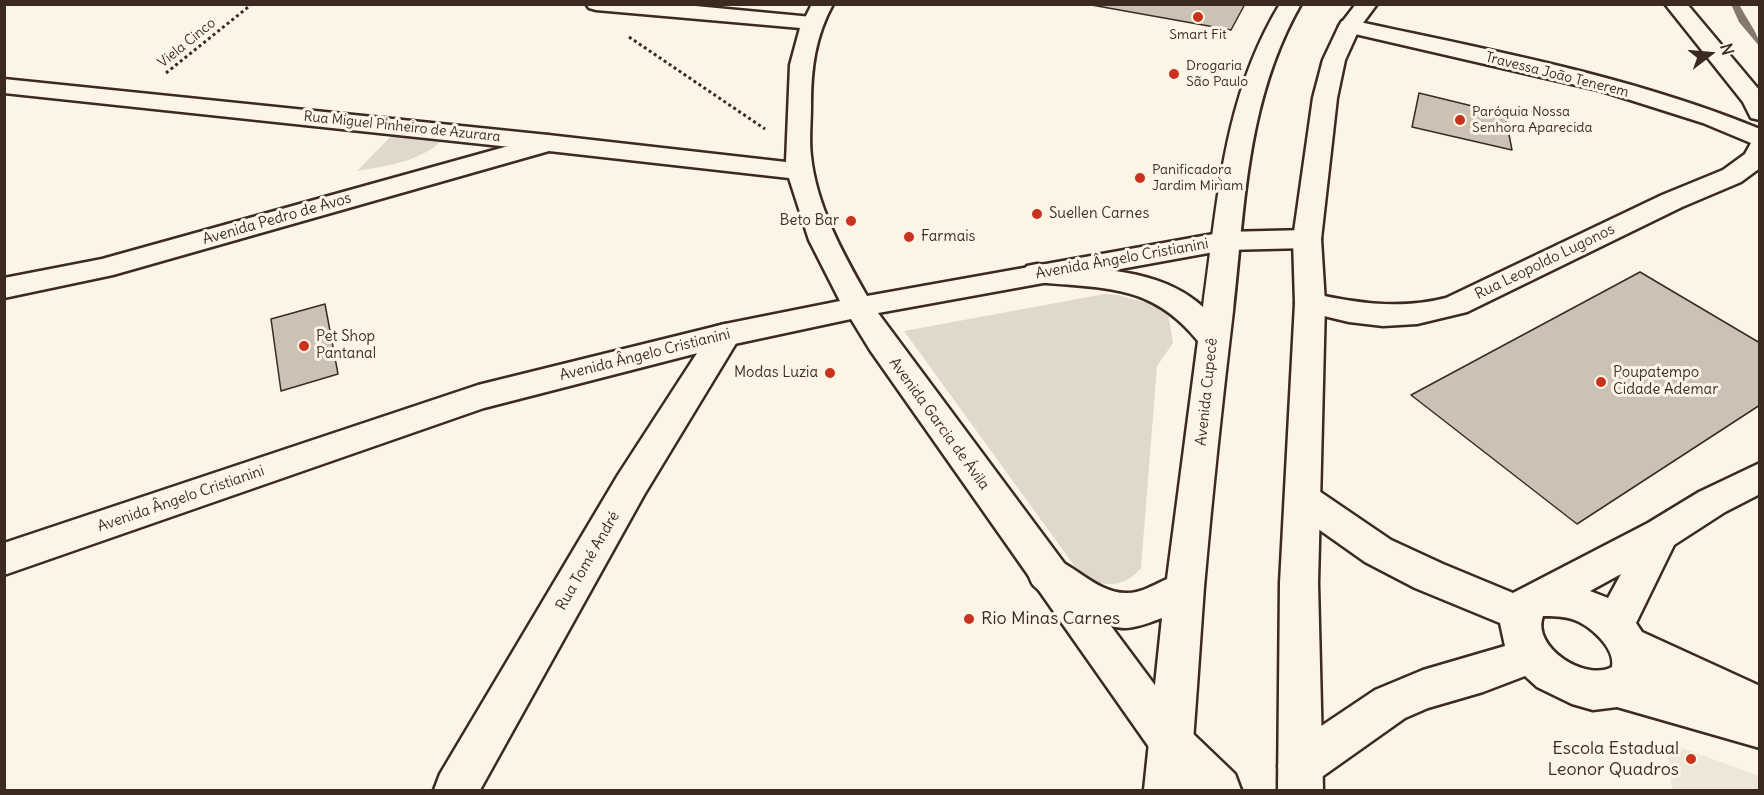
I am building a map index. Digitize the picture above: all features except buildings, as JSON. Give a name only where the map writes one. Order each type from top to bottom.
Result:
[{"type":"street","points":[[596,4],[818,14]]},
{"type":"street","name":"Avenida Cupecê","points":[[1166,790],[1212,338],[1226,241],[1248,108],[1264,55],[1281,20],[1292,4]]},
{"type":"street","points":[[1300,778],[1299,583],[1310,303],[1307,239],[1325,98],[1334,60],[1350,26],[1367,4]]},
{"type":"street","points":[[1675,4],[1754,100],[1760,113]]},
{"type":"street","name":"Avenida Garcia de Ávila","points":[[818,14],[805,38],[799,85],[800,160],[818,225],[845,285],[1047,574],[1171,742],[1219,790]]},
{"type":"street","name":"Travessa João Tenerem","points":[[1350,26],[1581,79],[1655,99],[1698,111],[1760,138]]},
{"type":"street","name":"Rua Miguel Pinheiro de Azurara","points":[[4,86],[548,143],[800,160]]},
{"type":"street","name":"Avenida Pedro de Avos","points":[[4,288],[103,268],[548,143]]},
{"type":"street","name":"Rua Leopoldo Lugonos","points":[[1310,303],[1362,315],[1391,317],[1427,314],[1456,305],[1672,201],[1732,176],[1756,158],[1760,148]]},
{"type":"street","name":"Avenida Ângelo Cristianini","points":[[4,559],[478,397],[725,335],[1037,273],[1226,241],[1307,239]]},
{"type":"street","points":[[1037,273],[1120,281],[1149,288],[1176,301],[1197,318],[1212,338]]},
{"type":"street","name":"Rua Tomé André","points":[[456,790],[631,485],[725,335]]},
{"type":"street","points":[[1760,477],[1529,606],[1518,626],[1522,640],[1532,655],[1546,670],[1564,681],[1584,689],[1603,691],[1619,688],[1760,728]]},
{"type":"street","points":[[1303,499],[1378,551],[1429,576],[1529,606],[1562,598],[1589,608],[1621,635],[1760,707]]},
{"type":"street","points":[[1619,688],[1629,679],[1634,666],[1621,635],[1661,534]]},
{"type":"street","points":[[1047,574],[1095,603],[1125,612],[1141,609],[1185,589]]},
{"type":"street","points":[[1300,778],[1390,704],[1423,690],[1483,673],[1532,655]]},
{"type":"path","name":"Viela Cinco","points":[[135,98],[252,4]]},
{"type":"path","points":[[623,7],[624,13],[616,27],[753,122],[800,160]]},
{"type":"shaded area","points":[[400,127],[447,134],[439,143],[419,156],[394,164],[357,171]]},
{"type":"shaded area","points":[[1105,294],[1118,295],[1159,306],[1168,313],[1173,343],[1157,366],[1141,568],[1126,580],[1108,584],[1091,580],[1076,568],[904,331]]},
{"type":"shaded area","name":"Escola Estadual Leonor Quadros","points":[[1666,742],[1759,776],[1759,790],[1672,790]]},
{"type":"waterway","points":[[1735,4],[1743,22],[1760,45]]},
{"type":"place","name":"Smart Fit","points":[[1198,17]]},
{"type":"place","name":"Drogaria São Paulo","points":[[1174,74]]},
{"type":"place","name":"Paróquia Nossa Senhora Aparecida","points":[[1460,120]]},
{"type":"place","name":"Panificadora Jardim Miriam","points":[[1140,178]]},
{"type":"place","name":"Suellen Carnes","points":[[1037,214]]},
{"type":"place","name":"Beto Bar","points":[[851,221]]},
{"type":"place","name":"Farmais","points":[[909,237]]},
{"type":"place","name":"Pet Shop Pantanal","points":[[304,346]]},
{"type":"place","name":"Modas Luzia","points":[[830,373]]},
{"type":"place","name":"Poupatempo Cidade Ademar","points":[[1601,382]]},
{"type":"place","name":"Rio Minas Carnes","points":[[969,619]]},
{"type":"place","name":"Escola Estadual Leonor Quadros","points":[[1691,759]]}]
